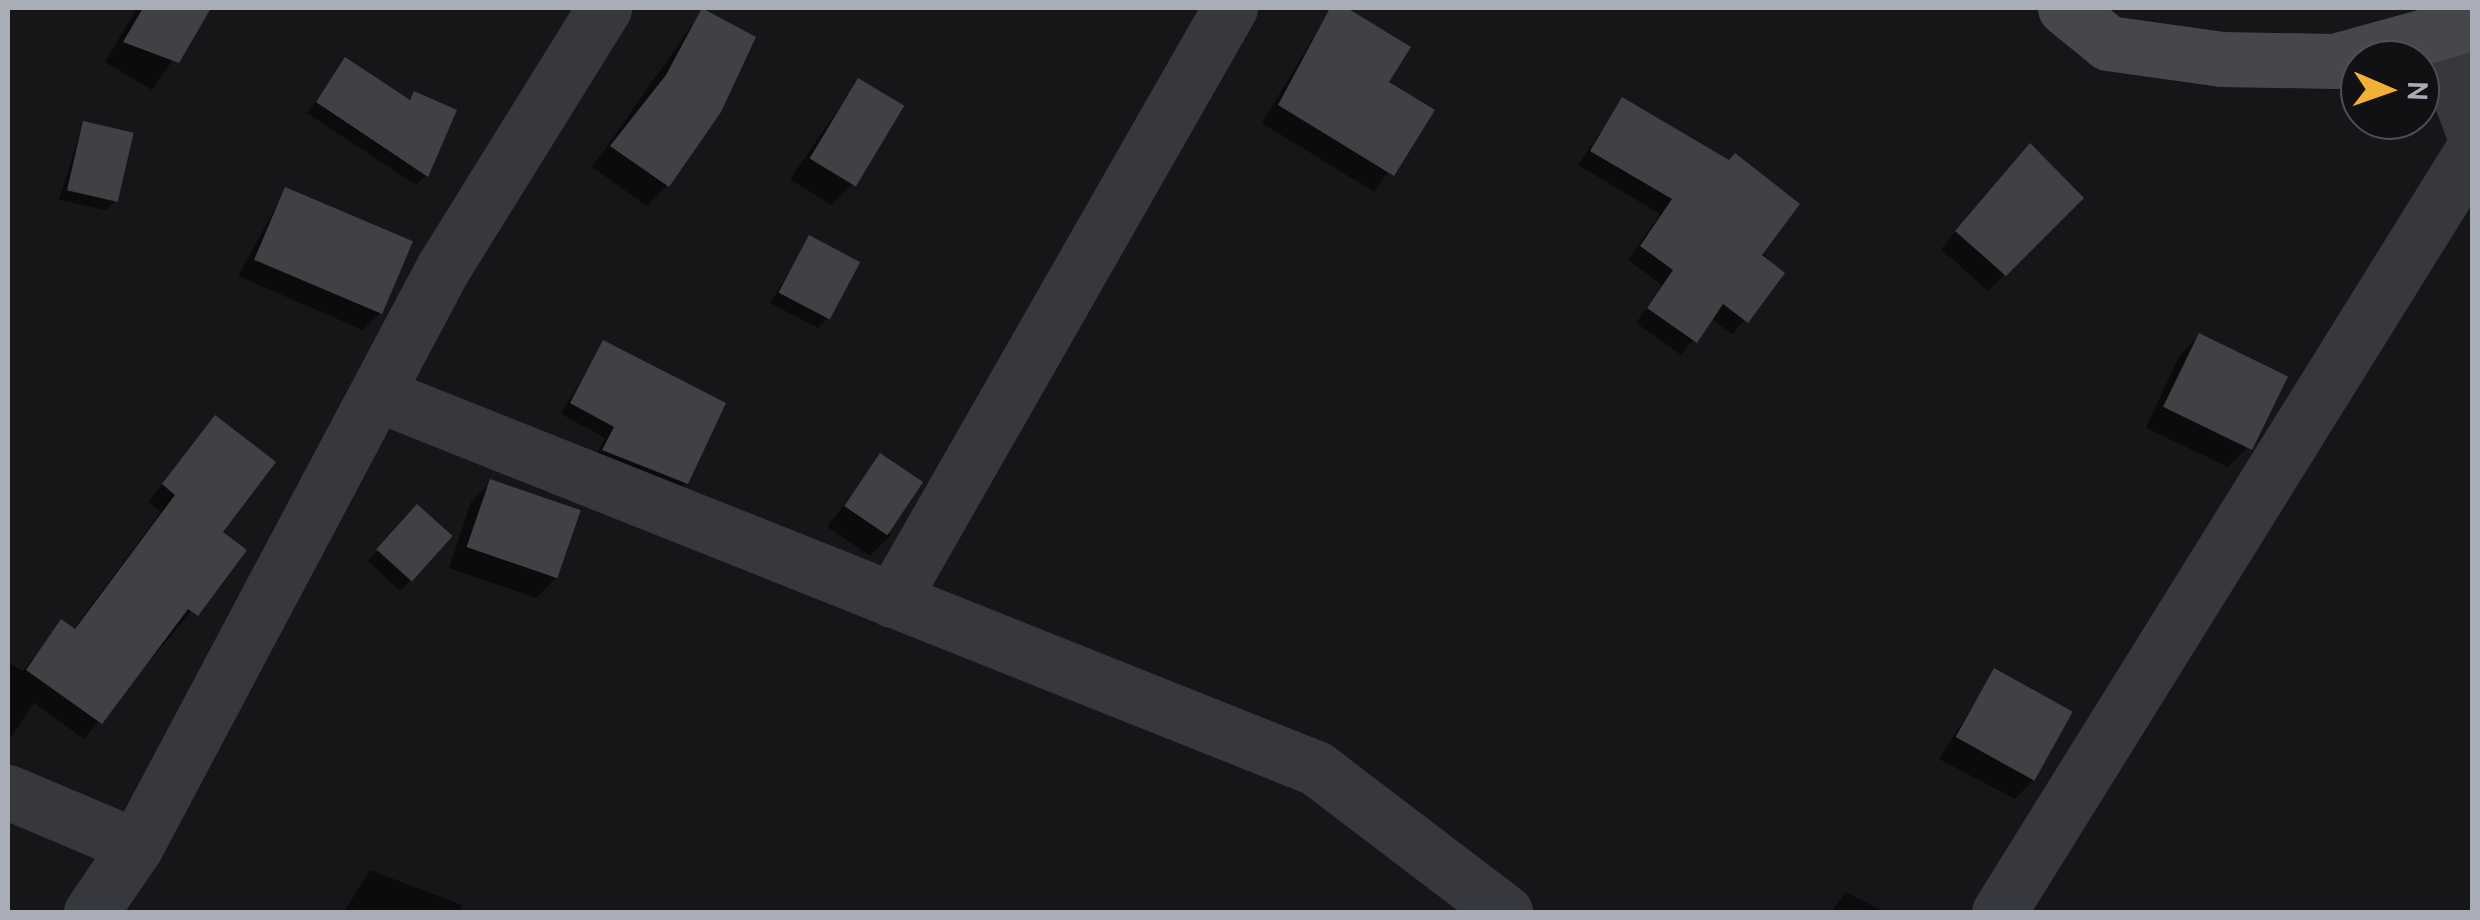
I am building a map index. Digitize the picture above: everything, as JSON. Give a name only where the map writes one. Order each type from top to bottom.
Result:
[{"type":"main road","points":[[2064,8],[2108,43],[2222,59],[2334,61],[2454,28]]},
{"type":"street","points":[[91,912],[136,846],[443,268],[604,8]]},
{"type":"street","points":[[892,600],[1230,8]]},
{"type":"street","points":[[2454,28],[2472,129]]},
{"type":"street","points":[[1999,912],[2472,150]]},
{"type":"street","points":[[377,394],[1316,768],[1506,912]]},
{"type":"street","points":[[8,792],[136,846]]},
{"type":"building","points":[[143,8],[211,8],[179,63],[123,42]]},
{"type":"building","points":[[702,8],[756,37],[721,112],[669,187],[610,146],[666,75]]},
{"type":"building","points":[[1330,8],[1347,8],[1411,47],[1389,82],[1435,110],[1394,176],[1278,105]]},
{"type":"building","points":[[345,57],[410,100],[414,91],[457,110],[428,177],[316,102]]},
{"type":"building","points":[[858,78],[904,106],[856,186],[810,159]]},
{"type":"building","points":[[1622,97],[1729,160],[1735,153],[1800,204],[1762,255],[1785,273],[1748,323],[1723,304],[1697,343],[1647,308],[1673,270],[1640,246],[1672,199],[1590,151]]},
{"type":"building","points":[[83,121],[134,133],[118,202],[67,190]]},
{"type":"building","points":[[2030,143],[2084,198],[2006,276],[1955,231]]},
{"type":"building","points":[[285,187],[413,241],[382,314],[254,260]]},
{"type":"building","points":[[809,235],[860,262],[830,320],[778,292]]},
{"type":"building","points":[[2199,333],[2288,376],[2252,450],[2163,407]]},
{"type":"building","points":[[603,340],[726,403],[688,484],[602,450],[614,427],[570,403]]},
{"type":"building","points":[[215,415],[276,462],[223,532],[247,550],[198,616],[188,609],[102,724],[26,670],[61,619],[75,629],[175,495],[162,484]]},
{"type":"building","points":[[880,453],[923,482],[887,535],[844,506]]},
{"type":"building","points":[[490,479],[581,510],[557,578],[467,547]]},
{"type":"building","points":[[417,504],[453,536],[412,581],[376,549]]},
{"type":"building","points":[[1994,668],[2073,712],[2034,781],[1956,737]]}]
